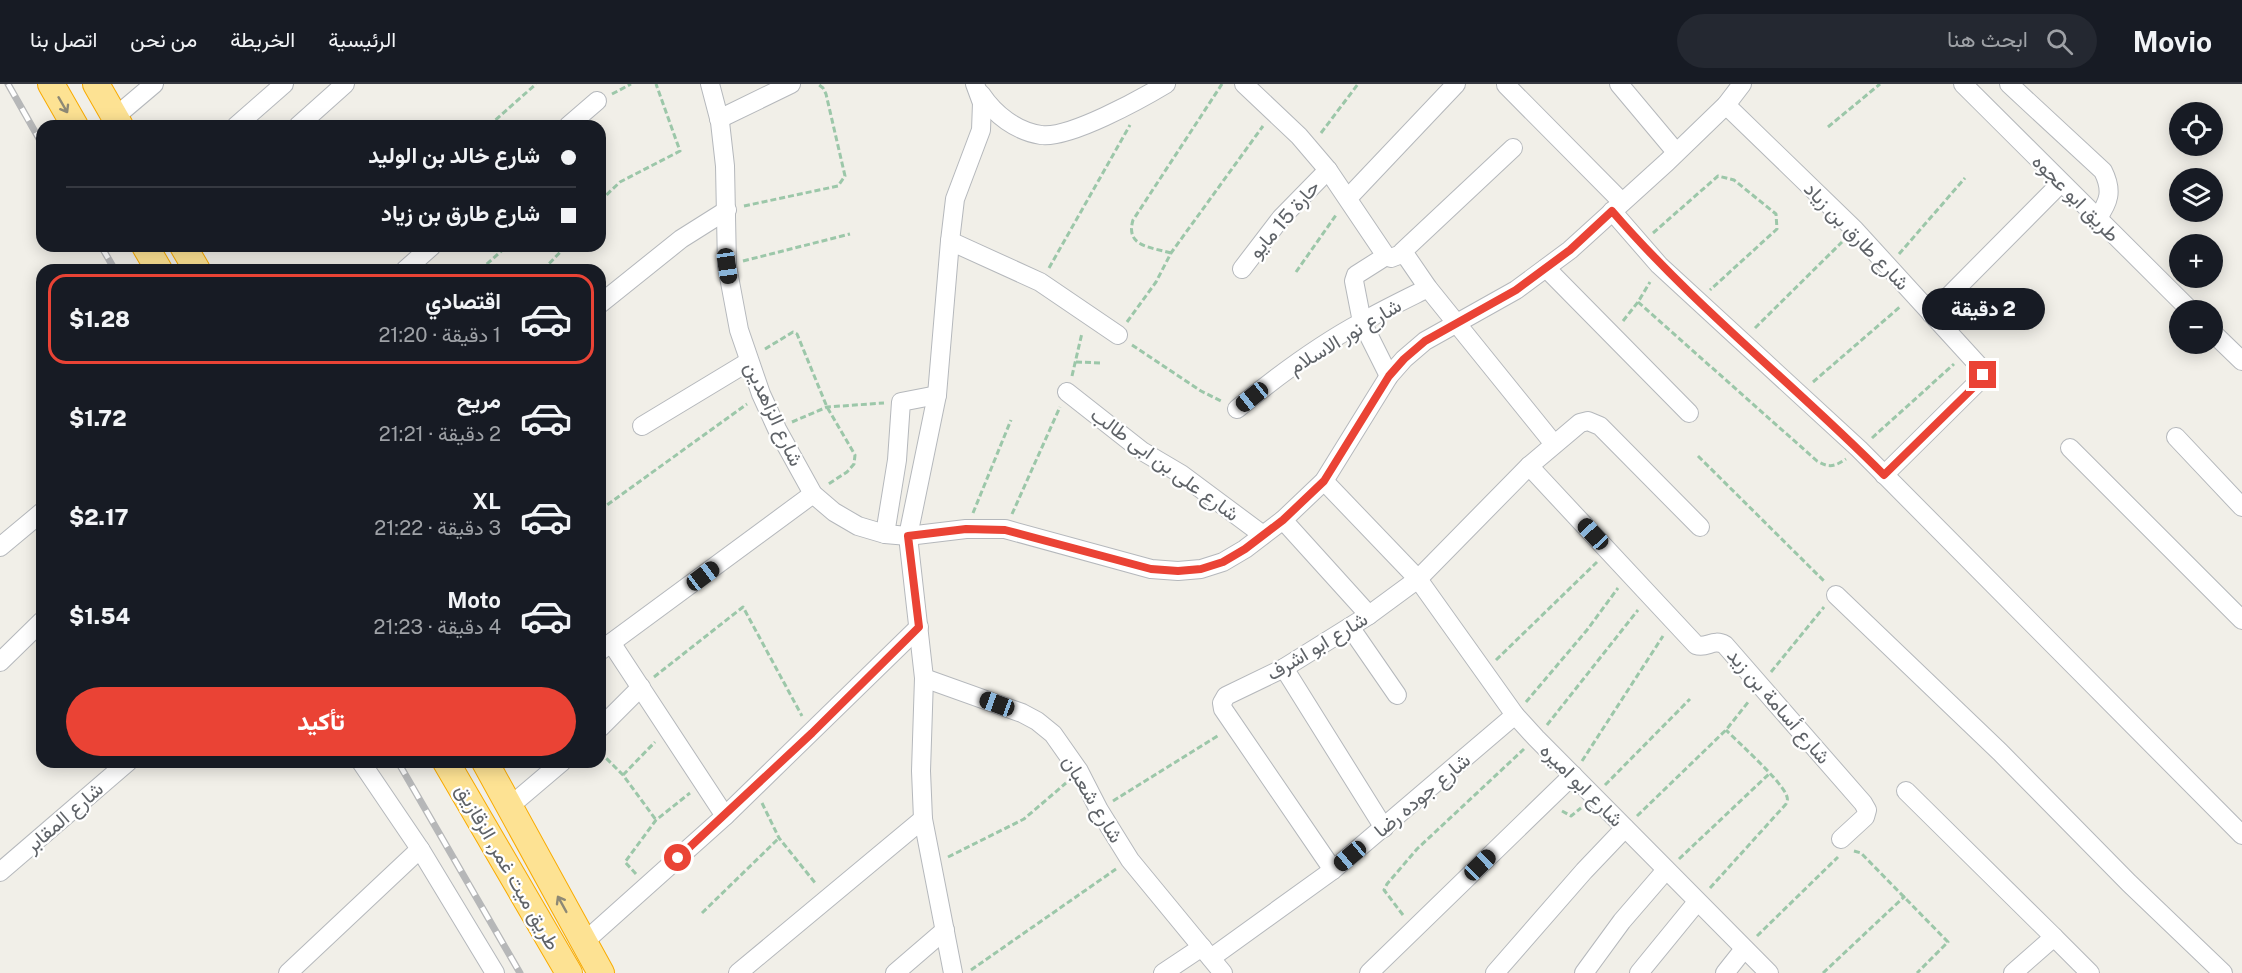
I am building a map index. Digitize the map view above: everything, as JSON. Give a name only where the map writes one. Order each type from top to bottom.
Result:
[{"type":"highway","points":[[51,84],[72,120]]},
{"type":"highway","points":[[96,84],[116,120]]},
{"type":"highway","name":"طريق ميت غمر, الزقازيق","points":[[449,768],[569,973]]},
{"type":"highway","name":"طريق ميت غمر, الزقازيق","points":[[488,768],[601,973]]},
{"type":"street","points":[[119,120],[154,84]]},
{"type":"street","points":[[243,120],[284,84]]},
{"type":"street","points":[[305,120],[345,84]]},
{"type":"street","name":"شارع الزاهدين","points":[[710,84],[719,118],[725,166],[727,266],[732,298],[748,362],[777,429],[813,494],[834,512],[858,526],[885,534],[908,536],[966,529],[1005,530],[1140,567],[1178,571],[1201,569],[1223,562],[1245,549],[1283,520],[1324,481],[1389,376],[1404,359],[1425,341],[1516,290],[1570,250],[1726,105],[1742,84]]},
{"type":"street","points":[[719,118],[790,84]]},
{"type":"street","points":[[976,87],[991,108],[1006,120],[1024,130],[1043,135],[1060,133],[1091,122],[1166,84]]},
{"type":"street","points":[[1244,84],[1328,170],[1347,198],[1394,254],[1428,288],[1554,444]]},
{"type":"street","points":[[1347,198],[1456,84]]},
{"type":"street","points":[[1619,84],[1676,152]]},
{"type":"street","name":"طريق ابو عجوه","points":[[1963,84],[2180,300]]},
{"type":"street","points":[[2009,84],[2103,171],[2110,193],[2107,205],[2097,219]]},
{"type":"street","points":[[1506,85],[1617,207],[1640,244],[1659,265],[1740,342],[1800,393],[1859,449],[2242,835]]},
{"type":"street","points":[[953,973],[923,819],[921,771],[924,678],[908,536],[937,394],[955,199],[981,130],[983,115],[976,87]]},
{"type":"street","points":[[575,120],[597,102]]},
{"type":"street","name":"شارع طارق بن زياد","points":[[1726,105],[1855,230],[1981,368],[1983,375],[1980,381],[1884,475]]},
{"type":"street","points":[[1389,376],[1362,322],[1354,278],[1394,254],[1513,148]]},
{"type":"street","name":"حارة 15 مايو","points":[[1242,269],[1281,218],[1328,170]]},
{"type":"street","points":[[1930,314],[2061,183]]},
{"type":"street","points":[[606,299],[681,239],[727,210]]},
{"type":"street","points":[[950,241],[1040,282],[1118,335]]},
{"type":"street","points":[[412,264],[425,252]]},
{"type":"street","points":[[1546,268],[1689,413]]},
{"type":"street","name":"شارع نور الاسلام","points":[[1237,409],[1297,362],[1362,322],[1428,288]]},
{"type":"street","points":[[2223,343],[2242,361]]},
{"type":"street","points":[[642,426],[748,362]]},
{"type":"street","name":"شارع على بن ابى طالب","points":[[1067,392],[1142,451],[1181,474],[1263,535]]},
{"type":"street","points":[[885,534],[895,472],[901,402],[937,394]]},
{"type":"street","name":"شارع ابو اشرف","points":[[1332,870],[1223,709],[1222,704],[1226,696],[1284,668],[1369,615],[1418,579],[1529,466],[1580,423],[1588,421],[1600,426],[1700,527]]},
{"type":"street","points":[[2176,438],[2242,507]]},
{"type":"street","points":[[2070,448],[2242,620]]},
{"type":"street","name":"شارع أسامة بن زيد","points":[[1529,466],[1696,645],[1702,646],[1718,642],[1725,645],[1866,806],[1865,817],[1842,839]]},
{"type":"street","name":"شارع ابو اميره","points":[[1324,481],[1418,579],[1515,715],[1769,973]]},
{"type":"street","points":[[725,816],[641,687],[606,647],[813,494]]},
{"type":"street","points":[[0,547],[36,517]]},
{"type":"street","points":[[1283,520],[1369,615]]},
{"type":"street","points":[[1836,595],[2000,752],[2129,883],[2223,973]]},
{"type":"street","points":[[583,943],[725,816],[919,627]]},
{"type":"street","points":[[1350,627],[1397,695]]},
{"type":"street","points":[[0,662],[36,631]]},
{"type":"street","points":[[1284,668],[1383,828]]},
{"type":"street","name":"شارع شعبان","points":[[924,678],[1022,713],[1037,720],[1053,734],[1079,771],[1099,810],[1130,860],[1223,973]]},
{"type":"street","points":[[606,722],[641,687]]},
{"type":"street","name":"شارع جوده رضا","points":[[1163,973],[1207,953],[1332,870],[1515,715]]},
{"type":"street","name":"شارع المقابر","points":[[0,872],[121,768]]},
{"type":"street","points":[[365,768],[420,849],[495,973]]},
{"type":"street","points":[[509,807],[555,768]]},
{"type":"street","points":[[1369,973],[1573,775]]},
{"type":"street","points":[[1906,791],[2090,973]]},
{"type":"street","points":[[738,973],[923,819]]},
{"type":"street","points":[[1495,973],[1584,871],[1625,828]]},
{"type":"street","points":[[288,973],[420,849]]},
{"type":"street","points":[[1584,973],[1622,921],[1666,870]]},
{"type":"street","points":[[1639,973],[1697,902]]},
{"type":"street","points":[[895,973],[945,930]]},
{"type":"street","points":[[2013,973],[2054,937]]},
{"type":"street","points":[[1725,973],[1744,949]]},
{"type":"path","points":[[496,120],[536,84]]},
{"type":"path","points":[[606,195],[620,182],[680,152],[657,84]]},
{"type":"path","points":[[727,210],[841,184],[845,176],[826,94],[818,84]]},
{"type":"path","points":[[1171,253],[1136,242],[1130,229],[1133,220],[1222,84]]},
{"type":"path","points":[[1309,149],[1358,84]]},
{"type":"path","points":[[1828,128],[1880,84]]},
{"type":"path","points":[[1040,282],[1147,95]]},
{"type":"path","points":[[1237,409],[1201,391],[1118,335],[1156,282],[1171,253],[1273,112]]},
{"type":"path","points":[[1640,244],[1718,176],[1734,180],[1776,214],[1777,229],[1698,301]]},
{"type":"path","points":[[1888,267],[1965,178]]},
{"type":"path","points":[[1296,272],[1347,198]]},
{"type":"path","points":[[1740,342],[1855,230]]},
{"type":"path","points":[[727,266],[850,234]]},
{"type":"path","points":[[487,264],[500,252]]},
{"type":"path","points":[[549,264],[560,252]]},
{"type":"path","points":[[1611,334],[1638,302],[1659,265]]},
{"type":"path","points":[[1800,393],[1914,296]]},
{"type":"path","points":[[1638,302],[1816,461],[1829,467],[1837,465],[1859,449],[1966,352]]},
{"type":"path","points":[[1087,314],[1076,362],[1101,363]]},
{"type":"path","points":[[748,362],[768,347],[795,332],[827,406],[855,455],[854,464],[847,472],[813,494]]},
{"type":"path","points":[[1005,530],[1067,392]]},
{"type":"path","points":[[606,506],[761,394]]},
{"type":"path","points":[[777,429],[827,406],[901,402]]},
{"type":"path","points":[[966,529],[1011,420]]},
{"type":"path","points":[[1625,828],[1726,730],[1818,613],[1836,595],[1802,558],[1698,456]]},
{"type":"path","points":[[1483,671],[1609,551]]},
{"type":"path","points":[[1515,715],[1587,630],[1629,572]]},
{"type":"path","points":[[1413,930],[1384,890],[1387,884],[1417,849],[1536,738],[1651,595]]},
{"type":"path","points":[[641,687],[742,607],[812,733]]},
{"type":"path","points":[[1573,775],[1673,619]]},
{"type":"path","points":[[1546,801],[1571,816],[1594,797],[1690,699]]},
{"type":"path","points":[[1099,810],[1235,725]]},
{"type":"path","points":[[623,775],[668,729]]},
{"type":"path","points":[[1697,902],[1786,804],[1788,798],[1769,774],[1726,730]]},
{"type":"path","points":[[606,758],[623,775],[656,820]]},
{"type":"path","points":[[933,865],[1024,819],[1079,771]]},
{"type":"path","points":[[1666,870],[1769,774]]},
{"type":"path","points":[[647,886],[626,862],[656,820],[703,783]]},
{"type":"path","points":[[754,788],[779,838],[828,900]]},
{"type":"path","points":[[702,913],[779,838]]},
{"type":"path","points":[[1744,949],[1845,850],[1861,854],[1948,942],[1917,973]]},
{"type":"path","points":[[967,973],[1130,860]]},
{"type":"path","points":[[1823,973],[1905,897]]},
{"type":"railway","points":[[8,84],[36,133]]},
{"type":"railway","points":[[104,252],[112,264]]},
{"type":"railway","points":[[401,768],[520,973]]},
{"type":"route","points":[[678,858],[812,733],[919,627],[908,536],[966,529],[1005,530],[1151,569],[1178,571],[1201,569],[1223,562],[1245,549],[1283,520],[1324,481],[1389,376],[1404,359],[1425,341],[1516,290],[1570,250],[1612,211],[1659,265],[1740,342],[1800,393],[1884,475],[1980,381],[1983,375]]}]
